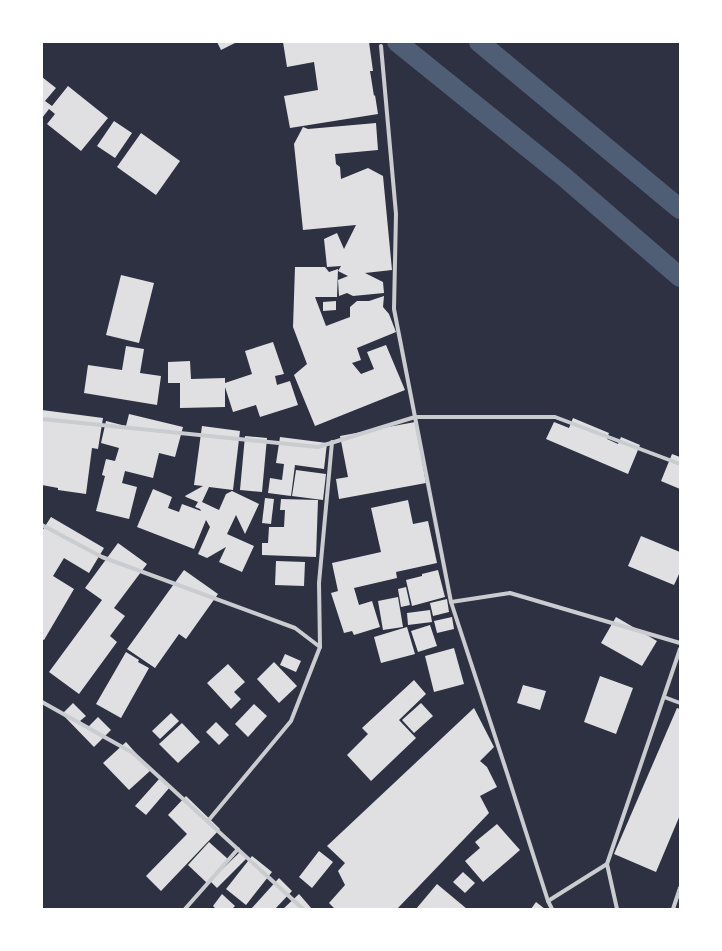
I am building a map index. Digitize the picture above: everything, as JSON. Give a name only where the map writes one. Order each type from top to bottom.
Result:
[{"type":"street","points":[[381,46],[396,214],[394,309],[451,602],[548,901],[552,909]]},
{"type":"street","points":[[42,419],[318,447],[415,417],[555,417],[680,464]]},
{"type":"street","points":[[208,821],[291,721],[320,647],[319,583],[332,442]]},
{"type":"street","points":[[42,525],[102,557],[295,628],[320,647]]},
{"type":"street","points":[[451,602],[510,593],[680,643]]},
{"type":"street","points":[[617,909],[607,864],[680,649]]},
{"type":"street","points":[[664,697],[680,702]]},
{"type":"street","points":[[42,702],[133,753],[303,909]]},
{"type":"street","points":[[185,909],[238,849]]},
{"type":"street","points":[[548,901],[607,864]]},
{"type":"street","points":[[673,909],[680,888]]},
{"type":"building","points":[[217,42],[237,42],[221,50]]},
{"type":"building","points":[[283,42],[369,42],[373,71],[370,71],[378,114],[290,128],[284,96],[318,90],[314,62],[287,67]]},
{"type":"building","points":[[42,77],[56,88],[45,101],[52,106],[68,86],[108,118],[81,151],[47,124],[55,114],[49,109],[42,118]]},
{"type":"building","points":[[114,121],[132,133],[115,158],[97,146]]},
{"type":"building","points":[[376,123],[378,150],[335,154],[336,164],[340,167],[341,179],[368,168],[383,176],[392,270],[365,273],[383,282],[384,293],[353,296],[347,293],[339,296],[338,280],[348,276],[338,271],[341,266],[327,267],[324,239],[337,233],[344,249],[356,225],[303,230],[294,144],[303,127],[308,129]]},
{"type":"building","points":[[141,133],[180,161],[156,195],[117,167]]},
{"type":"building","points":[[295,267],[325,267],[329,272],[338,269],[337,297],[315,297],[326,326],[350,317],[350,307],[357,301],[369,301],[384,296],[383,307],[389,314],[396,332],[357,348],[361,360],[352,363],[361,374],[374,369],[367,352],[386,345],[405,390],[315,426],[294,375],[307,364],[293,327]]},
{"type":"building","points":[[121,275],[154,283],[139,343],[106,335]]},
{"type":"building","points":[[336,301],[336,310],[323,311],[323,302]]},
{"type":"building","points":[[273,342],[284,374],[275,376],[277,385],[290,381],[298,405],[260,417],[256,405],[233,412],[225,387],[225,407],[180,408],[180,383],[168,383],[168,362],[190,361],[191,379],[225,378],[225,383],[252,374],[245,351]]},
{"type":"building","points":[[126,346],[144,349],[140,373],[161,376],[157,405],[84,393],[88,365],[122,370]]},
{"type":"building","points":[[42,410],[103,418],[98,449],[92,448],[86,494],[58,490],[58,488],[42,485]]},
{"type":"building","points":[[129,414],[183,427],[175,457],[159,453],[153,478],[125,471],[122,483],[137,487],[129,519],[96,511],[105,476],[102,475],[106,459],[115,461],[119,448],[101,443],[106,421],[126,426]]},
{"type":"building","points":[[573,418],[609,433],[607,439],[618,444],[621,437],[640,445],[628,474],[546,439],[554,422],[569,428]]},
{"type":"building","points":[[415,422],[426,483],[339,499],[336,479],[348,477],[340,436]]},
{"type":"building","points":[[202,426],[240,431],[233,490],[209,487],[202,502],[219,510],[226,494],[232,491],[259,504],[245,534],[236,515],[227,534],[254,546],[242,572],[219,562],[226,547],[207,558],[198,554],[210,527],[206,520],[194,549],[137,527],[153,489],[172,497],[168,508],[179,512],[182,504],[201,511],[195,507],[198,502],[185,496],[203,486],[194,485]]},
{"type":"building","points":[[245,436],[267,438],[262,492],[240,490]]},
{"type":"building","points":[[280,437],[327,443],[324,469],[295,465],[291,496],[268,493],[270,478],[282,480],[284,464],[276,463]]},
{"type":"building","points":[[672,454],[680,457],[680,489],[661,481]]},
{"type":"building","points":[[296,470],[326,474],[323,500],[292,496]]},
{"type":"building","points":[[265,498],[274,499],[271,524],[262,523]]},
{"type":"building","points":[[281,499],[318,500],[316,557],[262,555],[262,543],[268,543],[269,527],[284,527],[285,510],[280,510]]},
{"type":"building","points":[[408,500],[413,524],[428,521],[437,563],[396,572],[397,578],[354,588],[359,605],[372,601],[380,627],[354,635],[352,631],[344,633],[331,593],[338,591],[332,563],[381,552],[371,508]]},
{"type":"building","points":[[51,517],[104,548],[89,573],[64,558],[53,576],[74,589],[44,640],[42,639],[42,531]]},
{"type":"building","points":[[641,536],[680,552],[680,572],[674,585],[628,566]]},
{"type":"building","points":[[118,543],[147,564],[114,608],[125,616],[110,636],[117,642],[79,694],[49,672],[102,600],[85,588]]},
{"type":"building","points":[[276,561],[305,562],[304,586],[275,585]]},
{"type":"building","points":[[184,570],[218,594],[186,639],[179,634],[155,668],[127,649]]},
{"type":"building","points":[[438,570],[445,597],[412,606],[406,580]]},
{"type":"building","points":[[406,587],[410,605],[401,607],[398,589]]},
{"type":"building","points":[[398,597],[403,627],[383,630],[378,601]]},
{"type":"building","points":[[447,599],[449,612],[433,616],[430,603]]},
{"type":"building","points":[[430,610],[432,622],[408,625],[407,613]]},
{"type":"building","points":[[452,617],[454,629],[437,633],[434,621]]},
{"type":"building","points":[[616,617],[657,641],[642,666],[601,643]]},
{"type":"building","points":[[430,625],[437,646],[418,652],[411,631]]},
{"type":"building","points":[[407,627],[415,654],[381,663],[374,637]]},
{"type":"building","points":[[454,648],[464,684],[434,692],[425,656]]},
{"type":"building","points":[[126,652],[139,660],[138,662],[149,668],[121,718],[96,704]]},
{"type":"building","points":[[285,654],[301,661],[296,672],[280,665]]},
{"type":"building","points":[[274,662],[297,686],[279,703],[257,679]]},
{"type":"building","points":[[228,664],[245,682],[234,692],[241,699],[231,709],[207,683]]},
{"type":"building","points":[[600,676],[633,688],[616,734],[584,722]]},
{"type":"building","points":[[414,680],[426,694],[399,720],[416,738],[371,781],[347,755],[368,734],[362,728]]},
{"type":"building","points":[[523,685],[546,691],[540,710],[517,703]]},
{"type":"building","points":[[73,703],[86,716],[80,721],[87,728],[98,717],[111,730],[94,747],[62,714]]},
{"type":"building","points":[[421,703],[433,716],[414,733],[402,720]]},
{"type":"building","points":[[254,704],[267,716],[248,737],[235,724]]},
{"type":"building","points":[[474,708],[494,747],[480,761],[487,767],[497,787],[480,796],[489,813],[397,909],[335,909],[329,903],[345,885],[338,871],[345,863],[327,846]]},
{"type":"building","points":[[677,708],[680,709],[680,815],[656,872],[614,854]]},
{"type":"building","points":[[171,713],[179,721],[160,739],[152,731]]},
{"type":"building","points":[[216,722],[229,735],[219,745],[206,732]]},
{"type":"building","points":[[182,723],[200,742],[178,763],[159,744]]},
{"type":"building","points":[[126,742],[151,770],[129,790],[103,763]]},
{"type":"building","points":[[160,778],[170,787],[146,815],[135,806]]},
{"type":"building","points":[[186,796],[220,829],[161,891],[146,876],[187,834],[168,815]]},
{"type":"building","points":[[497,824],[520,850],[483,882],[465,861],[480,848],[475,842]]},
{"type":"building","points":[[209,842],[229,860],[207,883],[188,865]]},
{"type":"building","points":[[241,851],[248,857],[217,888],[210,881]]},
{"type":"building","points":[[319,851],[333,862],[312,888],[299,877]]},
{"type":"building","points":[[252,856],[272,872],[246,905],[226,889]]},
{"type":"building","points":[[463,872],[475,883],[465,893],[453,882]]},
{"type":"building","points":[[279,878],[292,891],[275,909],[251,909]]},
{"type":"building","points":[[437,884],[467,909],[416,909]]},
{"type":"building","points":[[222,894],[235,906],[232,909],[216,909],[213,906]]},
{"type":"building","points":[[299,894],[312,909],[283,909]]},
{"type":"building","points":[[536,902],[545,909],[531,909]]},
{"type":"waterway","points":[[397,42],[563,176],[680,277]]},
{"type":"waterway","points":[[479,42],[680,209]]}]
